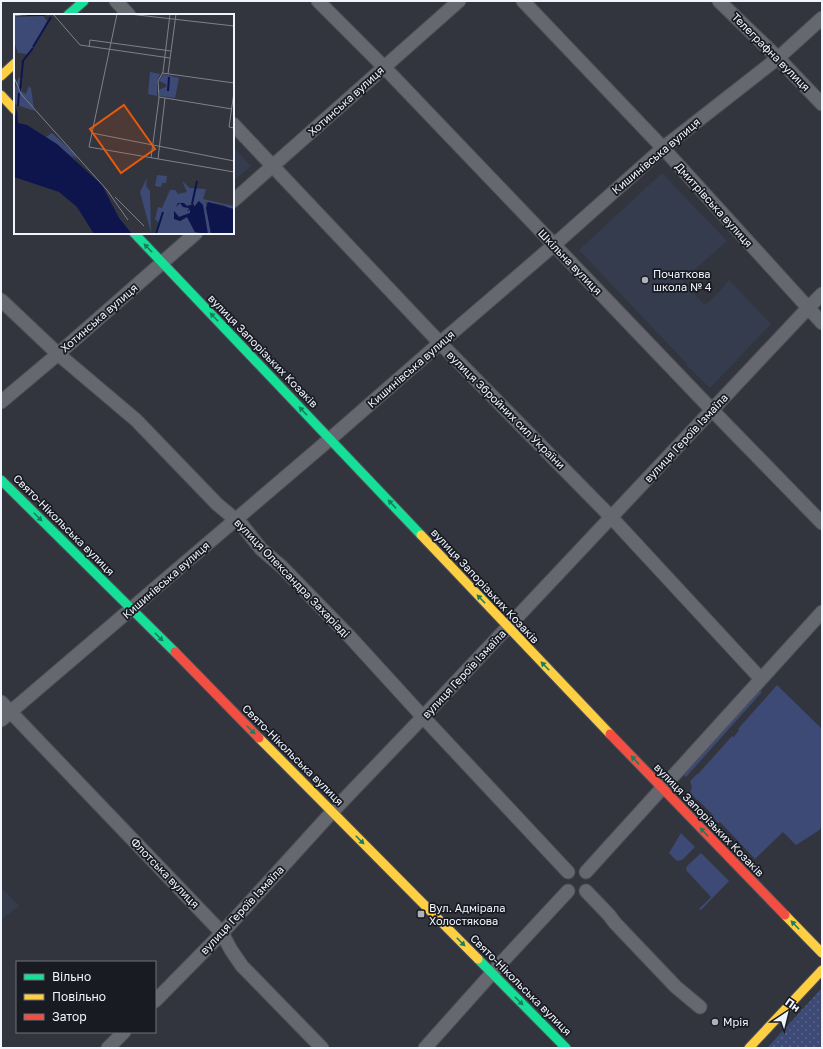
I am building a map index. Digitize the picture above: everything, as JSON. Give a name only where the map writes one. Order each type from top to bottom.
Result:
[{"type":"main road","points":[[69,14],[84,1]]},
{"type":"main road","points":[[1,76],[14,64]]},
{"type":"main road","points":[[1,95],[14,109]]},
{"type":"main road","name":"вулиця Запорізьких Козаків","points":[[135,234],[508,627],[822,953]]},
{"type":"main road","name":"Свято-Нікольська вулиця","points":[[1,480],[132,609],[566,1048]]},
{"type":"main road","points":[[749,1048],[822,970]]},
{"type":"street","points":[[116,1],[128,14]]},
{"type":"street","name":"Шкільна вулиця","points":[[318,1],[384,67],[822,523]]},
{"type":"street","name":"Хотинська вулиця","points":[[234,200],[459,1]]},
{"type":"street","name":"Дмитрівська вулиця","points":[[523,1],[663,148],[822,323]]},
{"type":"street","name":"Телеграфна вулиця","points":[[719,1],[778,58],[822,104]]},
{"type":"street","name":"Кишинівська вулиця","points":[[6,716],[330,439],[554,245],[663,148],[778,58],[822,18]]},
{"type":"street","name":"вулиця Збройних сил України","points":[[234,125],[440,343],[611,517],[761,679]]},
{"type":"street","name":"Хотинська вулиця","points":[[1,402],[195,234]]},
{"type":"street","name":"вулиця Героїв Ізмаїла","points":[[156,1000],[222,933],[332,812],[423,718],[822,294]]},
{"type":"street","name":"вулиця Олександра Захаріаді","points":[[1,300],[58,354],[136,420],[217,504],[242,525],[261,549],[282,567],[350,637],[423,718],[568,872]]},
{"type":"street","points":[[700,1007],[676,987],[586,891],[586,872],[822,612]]},
{"type":"street","name":"Флотська вулиця","points":[[1,702],[6,716],[222,933],[228,946],[242,966],[322,1048]]},
{"type":"street","points":[[425,1048],[568,891],[568,872],[586,872]]},
{"type":"street","points":[[568,891],[586,891]]},
{"type":"street","points":[[108,1048],[123,1033]]},
{"type":"shaded area","points":[[234,148],[251,166],[234,180]]},
{"type":"shaded area","name":"Початкова школа № 4","points":[[662,173],[727,241],[684,279],[683,282],[705,305],[729,280],[771,324],[710,388],[686,365],[687,364],[579,250]]},
{"type":"shaded area","points":[[777,685],[822,729],[822,827],[796,845],[783,832],[755,859],[690,793],[692,787],[690,781],[732,736],[734,737],[739,730],[738,729]]},
{"type":"shaded area","points":[[759,690],[762,692],[686,777],[683,774]]},
{"type":"shaded area","points":[[681,833],[695,847],[682,860],[677,861],[669,853]]},
{"type":"shaded area","points":[[701,853],[729,881],[701,910],[699,909],[711,897],[686,870],[687,866]]},
{"type":"shaded area","points":[[1,887],[19,906],[1,920]]},
{"type":"shaded area","points":[[822,988],[822,1048],[767,1048]]},
{"type":"traffic: fast","points":[[69,14],[84,1]]},
{"type":"traffic: fast","points":[[135,234],[421,535]]},
{"type":"traffic: fast","points":[[1,480],[175,652]]},
{"type":"traffic: fast","points":[[478,959],[566,1048]]},
{"type":"traffic: slow","points":[[1,76],[14,64]]},
{"type":"traffic: slow","points":[[1,95],[14,109]]},
{"type":"traffic: slow","points":[[421,535],[610,734]]},
{"type":"traffic: slow","points":[[259,738],[478,959]]},
{"type":"traffic: slow","points":[[785,915],[822,953]]},
{"type":"traffic: slow","points":[[749,1048],[822,970]]},
{"type":"traffic: jam","points":[[175,652],[259,738]]},
{"type":"traffic: jam","points":[[610,734],[785,915]]},
{"type":"place","name":"Початкова школа № 4","points":[[645,280]]},
{"type":"place","name":"Вул. Адмірала Холостякова","points":[[421,914]]},
{"type":"place","name":"Мрія","points":[[715,1022]]}]
